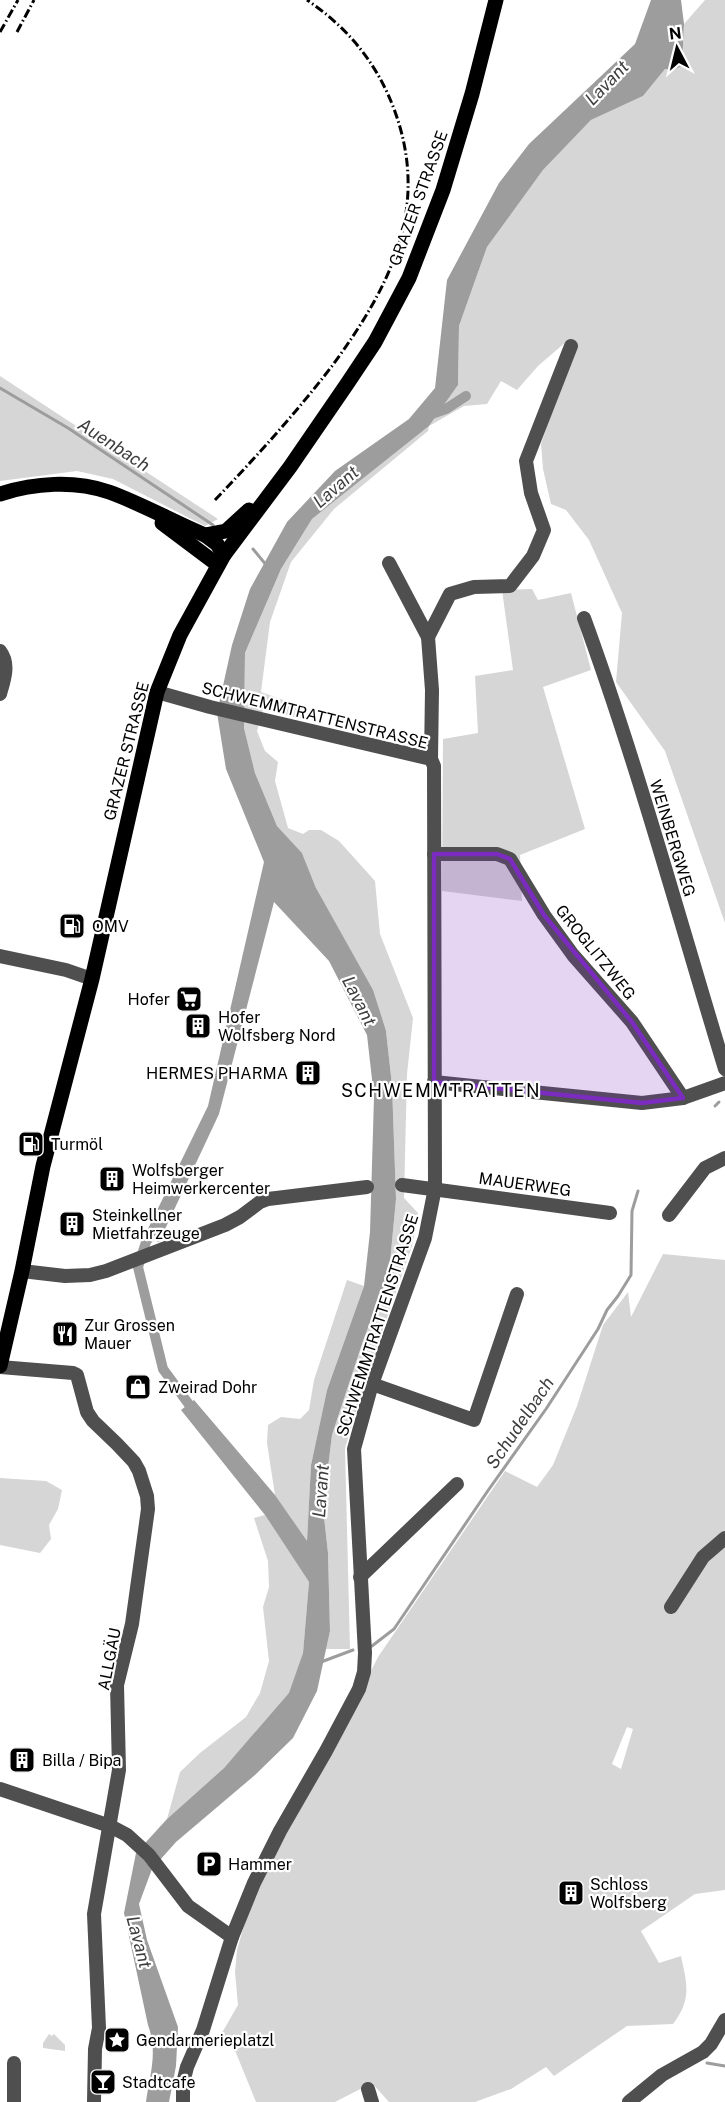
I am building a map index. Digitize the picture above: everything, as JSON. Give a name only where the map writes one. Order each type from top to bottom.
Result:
[{"type":"main road","name":"GRAZER STRASSE","points":[[0,1366],[43,1166],[92,979],[157,692],[180,635],[221,560],[290,467],[369,350],[409,278],[427,235],[449,171],[496,0]]},
{"type":"main road","points":[[0,494],[52,484],[108,492],[205,535],[217,544],[221,560]]},
{"type":"main road","points":[[205,535],[226,531],[272,490]]},
{"type":"main road","points":[[140,507],[221,560]]},
{"type":"street","points":[[428,637],[450,594],[474,587],[510,586],[533,556],[544,530],[531,493],[526,461],[571,346]]},
{"type":"street","points":[[389,563],[428,637],[432,690],[431,759]]},
{"type":"street","name":"WEINBERGWEG","points":[[584,618],[615,705],[659,844],[725,1069]]},
{"type":"street","points":[[0,651],[6,663],[0,694]]},
{"type":"street","name":"SCHWEMMTRATTENSTRASSE","points":[[157,692],[259,719],[431,759],[434,766],[435,1188],[425,1238],[372,1384],[354,1449],[365,1653],[364,1672],[358,1689],[326,1751],[280,1831],[254,1883],[232,1937],[203,2030],[187,2067],[183,2083],[183,2102]]},
{"type":"street","name":"GROGLITZWEG","points":[[434,854],[497,854],[510,859],[544,915],[573,954],[632,1022],[683,1098]]},
{"type":"street","points":[[0,956],[66,970],[92,979]]},
{"type":"street","points":[[434,1082],[642,1103],[683,1098],[725,1083]]},
{"type":"street","points":[[712,1089],[725,1096]]},
{"type":"street","points":[[669,1215],[705,1168],[725,1158]]},
{"type":"street","name":"MAUERWEG","points":[[402,1185],[610,1213]]},
{"type":"street","points":[[22,1271],[65,1276],[90,1275],[130,1262],[240,1217],[267,1199],[367,1187]]},
{"type":"street","points":[[372,1384],[474,1420],[517,1294]]},
{"type":"street","name":"ALLGÄU","points":[[0,1366],[77,1375],[80,1379],[87,1412],[134,1462],[147,1496],[148,1509],[132,1624],[117,1685],[118,1770],[94,1914],[99,2028],[95,2049],[94,2102]]},
{"type":"street","points":[[360,1577],[457,1484]]},
{"type":"street","points":[[671,1607],[703,1557],[725,1538]]},
{"type":"street","points":[[0,1789],[110,1826],[127,1835],[149,1855],[188,1906],[232,1937]]},
{"type":"street","points":[[629,2102],[662,2075],[703,2052],[711,2044],[725,2020]]},
{"type":"street","points":[[14,2063],[14,2102]]},
{"type":"highlighted area","points":[[434,854],[497,854],[510,859],[544,915],[632,1022],[683,1098],[642,1103],[434,1082]]},
{"type":"shaded area","points":[[705,0],[725,0],[725,923],[665,751],[616,682],[622,613],[589,540],[566,510],[551,504],[543,469],[541,444],[553,408],[567,341],[538,366],[517,390],[501,381],[487,404],[464,406],[429,426],[458,385],[459,326],[487,247],[543,170],[591,120],[643,96],[665,69],[673,70],[682,66],[684,24]]},
{"type":"shaded area","points":[[0,376],[218,519],[205,526],[113,479],[77,471],[0,481]]},
{"type":"shaded area","points":[[429,426],[428,431],[334,509],[291,562],[270,622],[261,692],[300,706],[303,719],[263,710],[257,731],[265,751],[278,762],[275,781],[288,828],[303,834],[309,830],[321,830],[339,841],[375,881],[380,934],[413,1018],[407,1074],[404,1198],[418,1213],[412,1246],[368,1372],[345,1448],[350,1649],[326,1649],[330,1631],[328,1553],[323,1508],[332,1435],[363,1341],[389,1273],[396,1199],[392,1085],[386,1031],[316,888],[302,853],[277,826],[255,773],[244,728],[245,653],[281,569],[312,519]]},
{"type":"shaded area","points":[[532,589],[538,600],[571,593],[591,670],[543,687],[585,829],[520,855],[522,901],[442,891],[443,739],[478,733],[475,676],[513,670],[502,590]]},
{"type":"shaded area","points":[[663,1254],[725,1260],[725,1890],[695,1894],[641,1931],[659,1963],[681,1956],[686,1983],[683,2007],[673,2024],[627,2026],[554,2076],[546,2067],[511,2089],[475,2102],[389,2102],[372,2083],[335,2102],[256,2102],[234,2048],[219,2038],[238,2005],[235,1972],[237,1950],[250,1905],[285,1828],[334,1744],[378,1657],[505,1471],[537,1487],[553,1465],[577,1406],[603,1325],[628,1292],[631,1317]],"holes":[[[627,1727],[633,1729],[621,1769],[612,1764]]]},
{"type":"shaded area","points":[[347,1280],[364,1286],[327,1390],[311,1465],[307,1542],[275,1495],[267,1443],[268,1425],[281,1417],[300,1419],[309,1410],[314,1380]]},
{"type":"shaded area","points":[[0,1478],[46,1481],[62,1490],[58,1509],[49,1525],[51,1539],[40,1553],[0,1545]]},
{"type":"shaded area","points":[[265,1515],[309,1582],[303,1653],[290,1693],[224,1768],[167,1819],[180,1772],[246,1717],[260,1693],[269,1661],[263,1607],[269,1587],[268,1561],[254,1518]]},
{"type":"shaded area","points":[[49,2034],[52,2036],[54,2034],[65,2045],[65,2051],[43,2048],[43,2043]]},
{"type":"water","name":"Lavant","points":[[651,0],[681,0],[684,24],[682,66],[673,70],[665,69],[643,96],[591,120],[543,170],[487,247],[459,326],[458,385],[429,426],[312,519],[281,569],[245,653],[244,728],[255,773],[277,826],[302,853],[316,888],[373,990],[386,1031],[392,1085],[396,1199],[389,1273],[363,1341],[332,1435],[323,1508],[328,1553],[330,1631],[317,1691],[293,1738],[255,1775],[176,1842],[152,1869],[139,1904],[147,1940],[178,2027],[176,2066],[169,2102],[146,2102],[153,2054],[151,2035],[124,1913],[136,1853],[167,1819],[224,1768],[289,1693],[303,1653],[309,1582],[265,1515],[181,1410],[194,1400],[275,1495],[307,1541],[311,1465],[327,1390],[364,1286],[370,1232],[374,1097],[367,1035],[329,961],[274,902],[219,1114],[159,1242],[144,1237],[208,1106],[264,862],[226,769],[217,713],[232,645],[250,589],[287,522],[335,471],[409,419],[435,388],[447,280],[499,183],[529,144],[635,44]]},
{"type":"waterway","name":"Auenbach","points":[[0,388],[68,428],[213,525]]},
{"type":"waterway","points":[[426,416],[446,409],[466,396]]},
{"type":"waterway","name":"Auenbach","points":[[253,549],[267,566]]},
{"type":"waterway","name":"Schudelbach","points":[[715,1106],[719,1102]]},
{"type":"waterway","name":"Schudelbach","points":[[372,1646],[394,1629],[546,1409],[631,1275],[632,1211],[638,1191]]},
{"type":"waterway","points":[[156,1226],[146,1242],[138,1267],[163,1369],[196,1414]]},
{"type":"waterway","name":"Schudelbach","points":[[321,1662],[353,1650]]},
{"type":"waterway","points":[[707,2063],[725,2066]]},
{"type":"railway","points":[[0,32],[18,0]]},
{"type":"railway","points":[[17,32],[34,0]]},
{"type":"railway","points":[[215,500],[304,401],[353,336],[387,276],[399,245],[406,213],[408,180],[404,145],[387,92],[370,61],[348,34],[307,0]]},
{"type":"place","name":"OMV","points":[[72,926]]},
{"type":"place","name":"Hofer","points":[[189,999]]},
{"type":"place","name":"Hofer Wolfsberg Nord","points":[[198,1026]]},
{"type":"place","name":"HERMES PHARMA","points":[[308,1073]]},
{"type":"place","name":"Turmöl","points":[[31,1144]]},
{"type":"place","name":"Wolfsberger Heimwerkercenter","points":[[112,1179]]},
{"type":"place","name":"Steinkellner Mietfahrzeuge","points":[[72,1224]]},
{"type":"place","name":"Zur Grossen Mauer","points":[[65,1334]]},
{"type":"place","name":"Zweirad Dohr","points":[[138,1387]]},
{"type":"place","name":"Billa / Bipa","points":[[22,1760]]},
{"type":"place","name":"Hammer","points":[[209,1864]]},
{"type":"place","name":"Schloss Wolfsberg","points":[[571,1893]]},
{"type":"place","name":"Gendarmerieplatzl","points":[[117,2040]]},
{"type":"place","name":"Stadtcafe","points":[[103,2082]]},
{"type":"district","name":"SCHWEMMTRATTEN","points":[[441,1091]]}]
